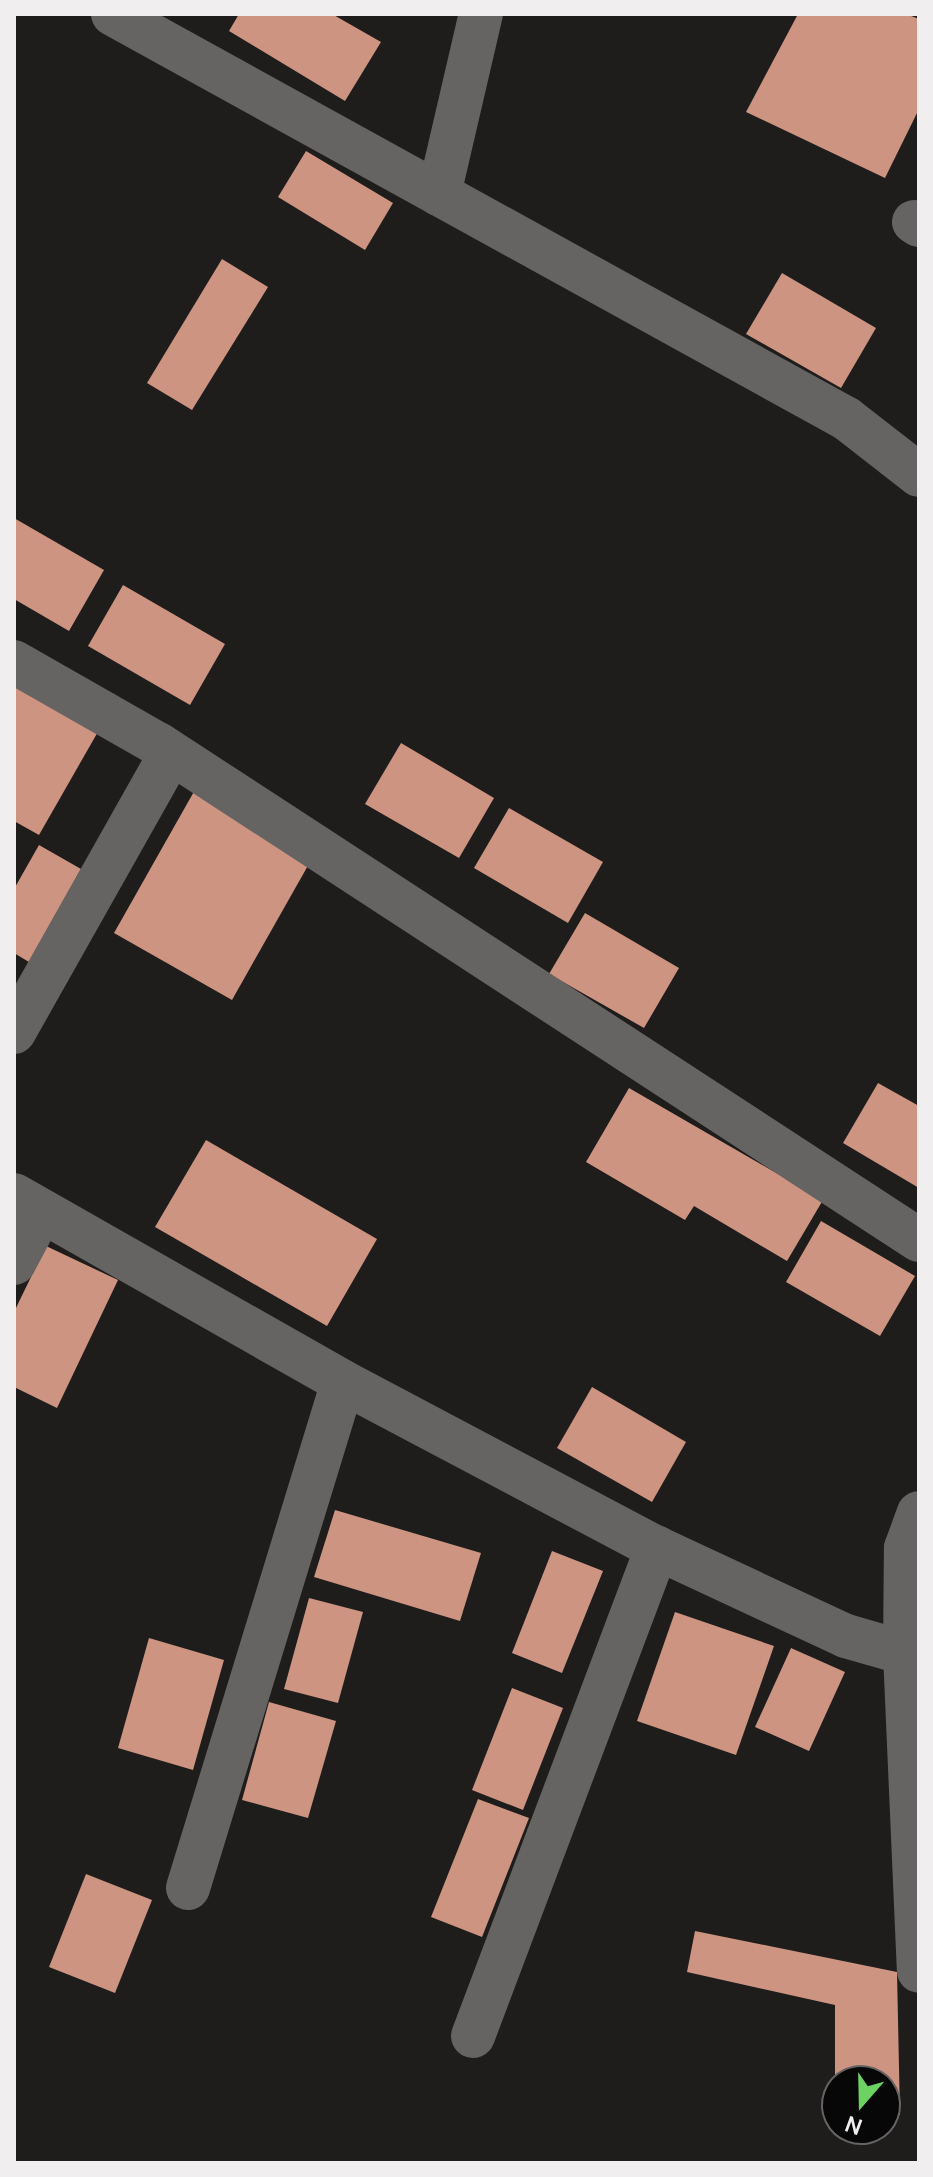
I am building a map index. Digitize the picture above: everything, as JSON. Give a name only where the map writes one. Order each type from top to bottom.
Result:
[{"type":"street","points":[[113,14],[847,419],[919,475]]},
{"type":"street","points":[[439,194],[481,14]]},
{"type":"street","points":[[14,662],[171,753],[919,1240]]},
{"type":"street","points":[[14,1032],[171,753]]},
{"type":"street","points":[[14,1263],[28,1203],[343,1382],[657,1548],[846,1636],[905,1653]]},
{"type":"street","points":[[188,1888],[343,1382]]},
{"type":"street","points":[[919,1513],[906,1548],[905,1653],[919,1971]]},
{"type":"street","points":[[473,2036],[657,1548]]},
{"type":"building","points":[[239,14],[332,14],[381,42],[345,101],[229,31]]},
{"type":"building","points":[[798,14],[906,14],[919,19],[919,109],[885,178],[746,112]]},
{"type":"building","points":[[306,151],[393,203],[365,250],[278,197]]},
{"type":"building","points":[[222,259],[268,287],[192,410],[147,383]]},
{"type":"building","points":[[782,273],[876,328],[841,388],[746,334]]},
{"type":"building","points":[[14,518],[104,570],[69,631],[14,599]]},
{"type":"building","points":[[123,585],[225,644],[190,705],[88,646]]},
{"type":"building","points":[[14,686],[99,730],[39,835],[14,821]]},
{"type":"building","points":[[401,743],[494,798],[459,858],[365,804]]},
{"type":"building","points":[[196,788],[314,855],[232,1000],[114,933]]},
{"type":"building","points":[[509,808],[603,862],[568,923],[474,868]]},
{"type":"building","points":[[39,845],[81,869],[29,962],[14,953],[14,889]]},
{"type":"building","points":[[585,913],[679,968],[644,1028],[549,974]]},
{"type":"building","points":[[878,1083],[919,1106],[919,1188],[843,1143]]},
{"type":"building","points":[[629,1088],[823,1200],[787,1261],[694,1206],[685,1220],[586,1162]]},
{"type":"building","points":[[206,1140],[377,1239],[327,1326],[155,1227]]},
{"type":"building","points":[[821,1221],[915,1276],[880,1336],[786,1282]]},
{"type":"building","points":[[46,1246],[118,1280],[57,1408],[14,1387],[14,1312]]},
{"type":"building","points":[[592,1387],[686,1442],[652,1502],[557,1448]]},
{"type":"building","points":[[335,1510],[481,1553],[460,1621],[314,1577]]},
{"type":"building","points":[[552,1551],[603,1571],[562,1673],[512,1653]]},
{"type":"building","points":[[309,1598],[363,1612],[338,1703],[284,1689]]},
{"type":"building","points":[[675,1612],[774,1646],[736,1755],[637,1721]]},
{"type":"building","points":[[149,1638],[224,1660],[193,1770],[118,1748]]},
{"type":"building","points":[[791,1648],[845,1672],[809,1751],[755,1727]]},
{"type":"building","points":[[512,1688],[563,1708],[523,1810],[472,1790]]},
{"type":"building","points":[[269,1702],[336,1721],[308,1818],[242,1800]]},
{"type":"building","points":[[478,1799],[529,1818],[482,1937],[431,1917]]},
{"type":"building","points":[[86,1874],[152,1900],[115,1993],[49,1967]]},
{"type":"building","points":[[695,1931],[897,1972],[899,2065],[835,2065],[835,2005],[687,1972]]}]
